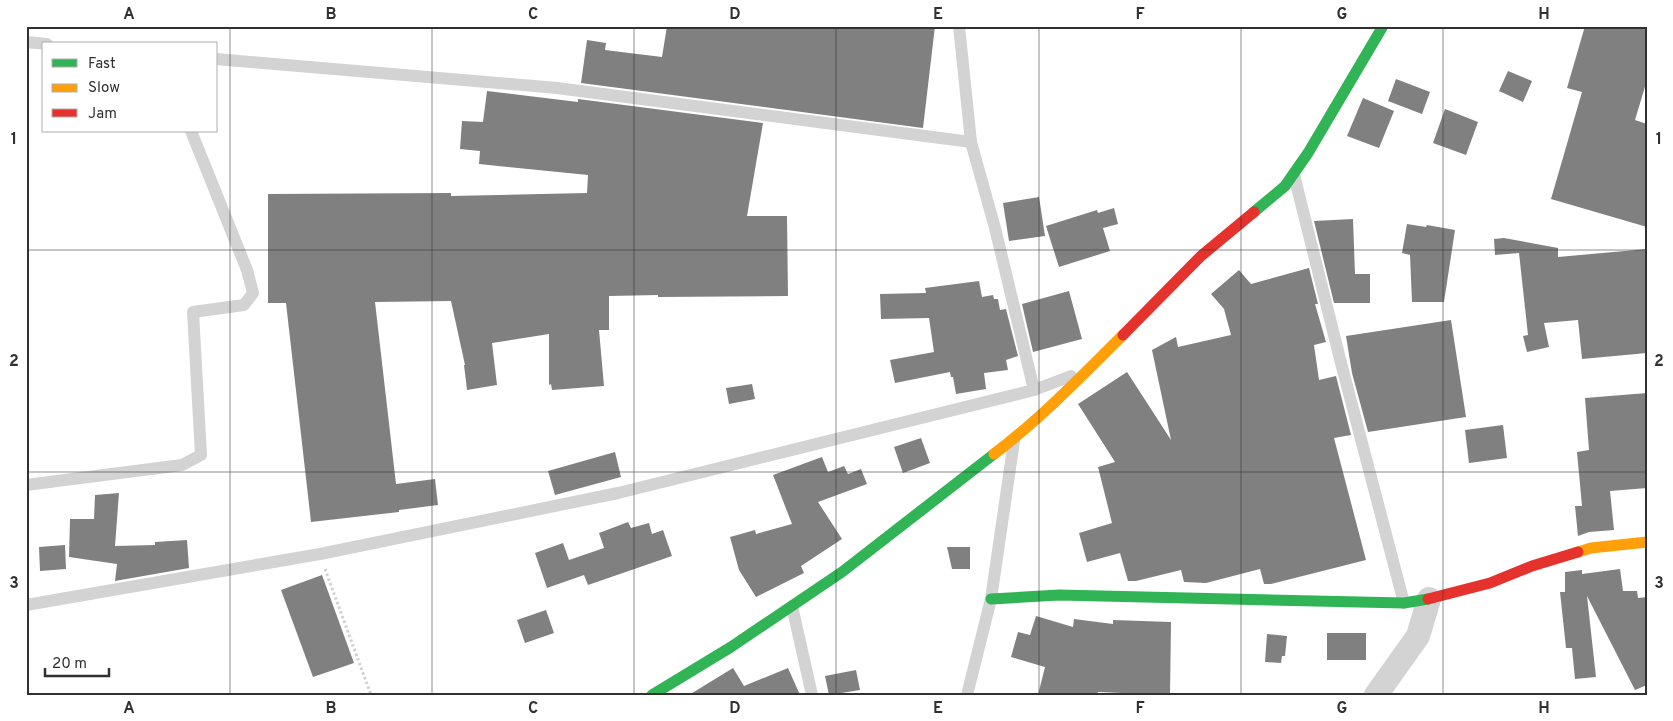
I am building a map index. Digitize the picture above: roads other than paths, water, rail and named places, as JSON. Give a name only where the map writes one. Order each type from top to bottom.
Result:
[{"type":"street","points":[[652,695],[732,647],[842,572],[1014,439],[1088,369],[1201,256],[1284,186],[1308,153],[1382,26]]},
{"type":"street","points":[[991,599],[1059,596],[1404,603],[1429,599],[1490,583],[1532,566],[1590,548],[1647,542]]},
{"type":"street","points":[[1376,695],[1418,636],[1429,599]]},
{"type":"lane","points":[[959,26],[971,142],[996,228],[1034,390]]},
{"type":"lane","points":[[26,42],[42,44]]},
{"type":"lane","points":[[218,59],[557,88],[971,142]]},
{"type":"lane","points":[[26,485],[182,465],[201,455],[193,312],[244,305],[253,293],[247,270],[191,132]]},
{"type":"lane","points":[[1294,173],[1341,363],[1404,603]]},
{"type":"lane","points":[[26,606],[320,554],[618,493],[1034,390],[1088,369]]},
{"type":"lane","points":[[967,695],[991,599],[1014,439]]},
{"type":"lane","points":[[792,606],[812,695]]},
{"type":"lane","points":[[678,679],[682,695]]}]
